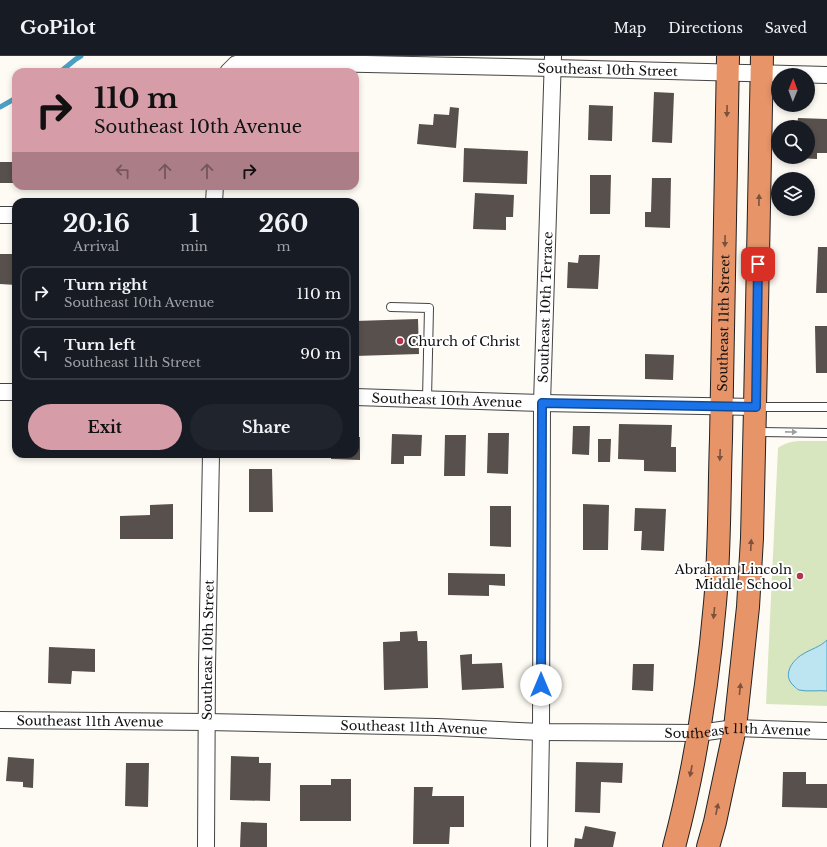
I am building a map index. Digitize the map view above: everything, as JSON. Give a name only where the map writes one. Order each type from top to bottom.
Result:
[{"type":"highway","name":"Southeast 11th Street","points":[[674,847],[682,818],[699,733],[709,667],[715,601],[722,406],[728,64]]},
{"type":"highway","points":[[708,847],[715,822],[735,728],[748,607],[752,538],[756,407],[761,65]]},
{"type":"highway","points":[[721,431],[755,432]]},
{"type":"street","name":"Southeast 10th Street","points":[[232,68],[236,64],[272,62],[553,62],[728,64],[761,65],[827,75]]},
{"type":"street","name":"Southeast 10th Terrace","points":[[539,847],[541,732],[542,403],[553,62]]},
{"type":"street","points":[[0,215],[12,215]]},
{"type":"street","points":[[0,392],[12,392]]},
{"type":"street","name":"Southeast 10th Avenue","points":[[359,397],[542,403],[756,407]]},
{"type":"street","name":"Southeast 10th Street","points":[[206,847],[211,458]]},
{"type":"street","name":"Southeast 11th Avenue","points":[[0,720],[207,722],[437,727],[541,732],[699,733],[735,728],[827,731]]},
{"type":"lane","points":[[391,307],[429,308],[427,399]]},
{"type":"lane","points":[[756,407],[827,407]]},
{"type":"lane","points":[[755,432],[827,433]]},
{"type":"green space","name":"Abraham Lincoln Middle School","points":[[798,441],[827,441],[827,706],[766,704],[778,448],[788,443]]},
{"type":"water","points":[[827,640],[827,691],[798,690],[790,682],[789,678],[788,673],[792,665],[806,652]]},
{"type":"building","points":[[654,92],[674,93],[672,143],[652,142]]},
{"type":"building","points":[[589,105],[613,106],[612,141],[588,140]]},
{"type":"building","points":[[450,107],[459,108],[456,148],[417,144],[419,124],[433,125],[434,114],[449,115]]},
{"type":"building","points":[[798,118],[827,119],[827,153],[817,153],[817,159],[815,159],[815,120],[798,120]]},
{"type":"building","points":[[464,148],[528,151],[527,184],[463,182]]},
{"type":"building","points":[[0,162],[12,162],[12,183],[0,183]]},
{"type":"building","points":[[590,175],[611,175],[610,214],[590,214]]},
{"type":"building","points":[[652,178],[671,178],[670,228],[645,227],[645,212],[651,212]]},
{"type":"building","points":[[475,193],[514,195],[513,217],[506,217],[506,230],[473,229]]},
{"type":"building","points":[[818,247],[827,247],[827,293],[816,293]]},
{"type":"building","points":[[0,254],[12,254],[12,285],[0,284]]},
{"type":"building","points":[[579,255],[600,255],[598,289],[567,288],[568,262],[578,263]]},
{"type":"building","points":[[418,319],[419,354],[359,356],[359,321]]},
{"type":"building","points":[[815,326],[827,326],[827,373],[816,373]]},
{"type":"building","points":[[645,354],[674,355],[673,380],[645,379]]},
{"type":"building","points":[[619,424],[672,425],[671,447],[676,447],[676,472],[644,471],[644,460],[618,459]]},
{"type":"building","points":[[573,426],[590,426],[589,455],[572,454]]},
{"type":"building","points":[[488,433],[509,433],[508,474],[487,473]]},
{"type":"building","points":[[392,434],[422,435],[421,456],[404,456],[404,464],[391,464]]},
{"type":"building","points":[[445,435],[466,435],[465,476],[444,476]]},
{"type":"building","points":[[360,437],[360,460],[331,459],[359,458]]},
{"type":"building","points":[[598,439],[611,439],[610,462],[598,462]]},
{"type":"building","points":[[249,469],[272,469],[273,512],[249,512]]},
{"type":"building","points":[[173,504],[173,539],[120,539],[120,516],[150,515],[150,505]]},
{"type":"building","points":[[583,504],[609,505],[608,550],[583,550]]},
{"type":"building","points":[[490,506],[511,506],[511,547],[490,546]]},
{"type":"building","points":[[635,508],[666,509],[664,551],[641,550],[642,531],[634,531]]},
{"type":"building","points":[[448,573],[505,574],[505,586],[489,585],[489,596],[448,595]]},
{"type":"building","points":[[417,631],[418,641],[427,641],[428,688],[384,690],[383,642],[400,641],[400,632]]},
{"type":"building","points":[[49,647],[95,649],[95,672],[72,671],[71,684],[48,683]]},
{"type":"building","points":[[472,654],[472,664],[502,663],[504,688],[462,690],[460,655]]},
{"type":"building","points":[[633,664],[654,664],[653,691],[632,690]]},
{"type":"building","points":[[231,756],[259,757],[259,763],[271,763],[270,801],[230,800]]},
{"type":"building","points":[[8,757],[34,759],[33,788],[23,787],[23,782],[6,781]]},
{"type":"building","points":[[576,762],[623,763],[622,783],[601,782],[600,813],[575,812]]},
{"type":"building","points":[[126,763],[149,763],[148,807],[125,806]]},
{"type":"building","points":[[783,772],[806,772],[806,784],[827,784],[827,808],[782,807]]},
{"type":"building","points":[[331,779],[351,779],[351,821],[300,821],[300,785],[331,785]]},
{"type":"building","points":[[414,787],[433,787],[432,796],[464,796],[464,827],[450,827],[449,844],[413,844]]},
{"type":"building","points":[[241,822],[267,823],[267,847],[240,847]]},
{"type":"building","points":[[585,826],[616,832],[613,847],[574,847],[575,838],[582,839]]},
{"type":"waterway","points":[[65,68],[81,56]]},
{"type":"waterway","points":[[0,107],[12,100]]},
{"type":"place","name":"Church of Christ","points":[[400,341]]},
{"type":"place","name":"Abraham Lincoln Middle School","points":[[800,576]]},
{"type":"route","points":[[541,685],[542,403],[756,407],[758,264]]}]
